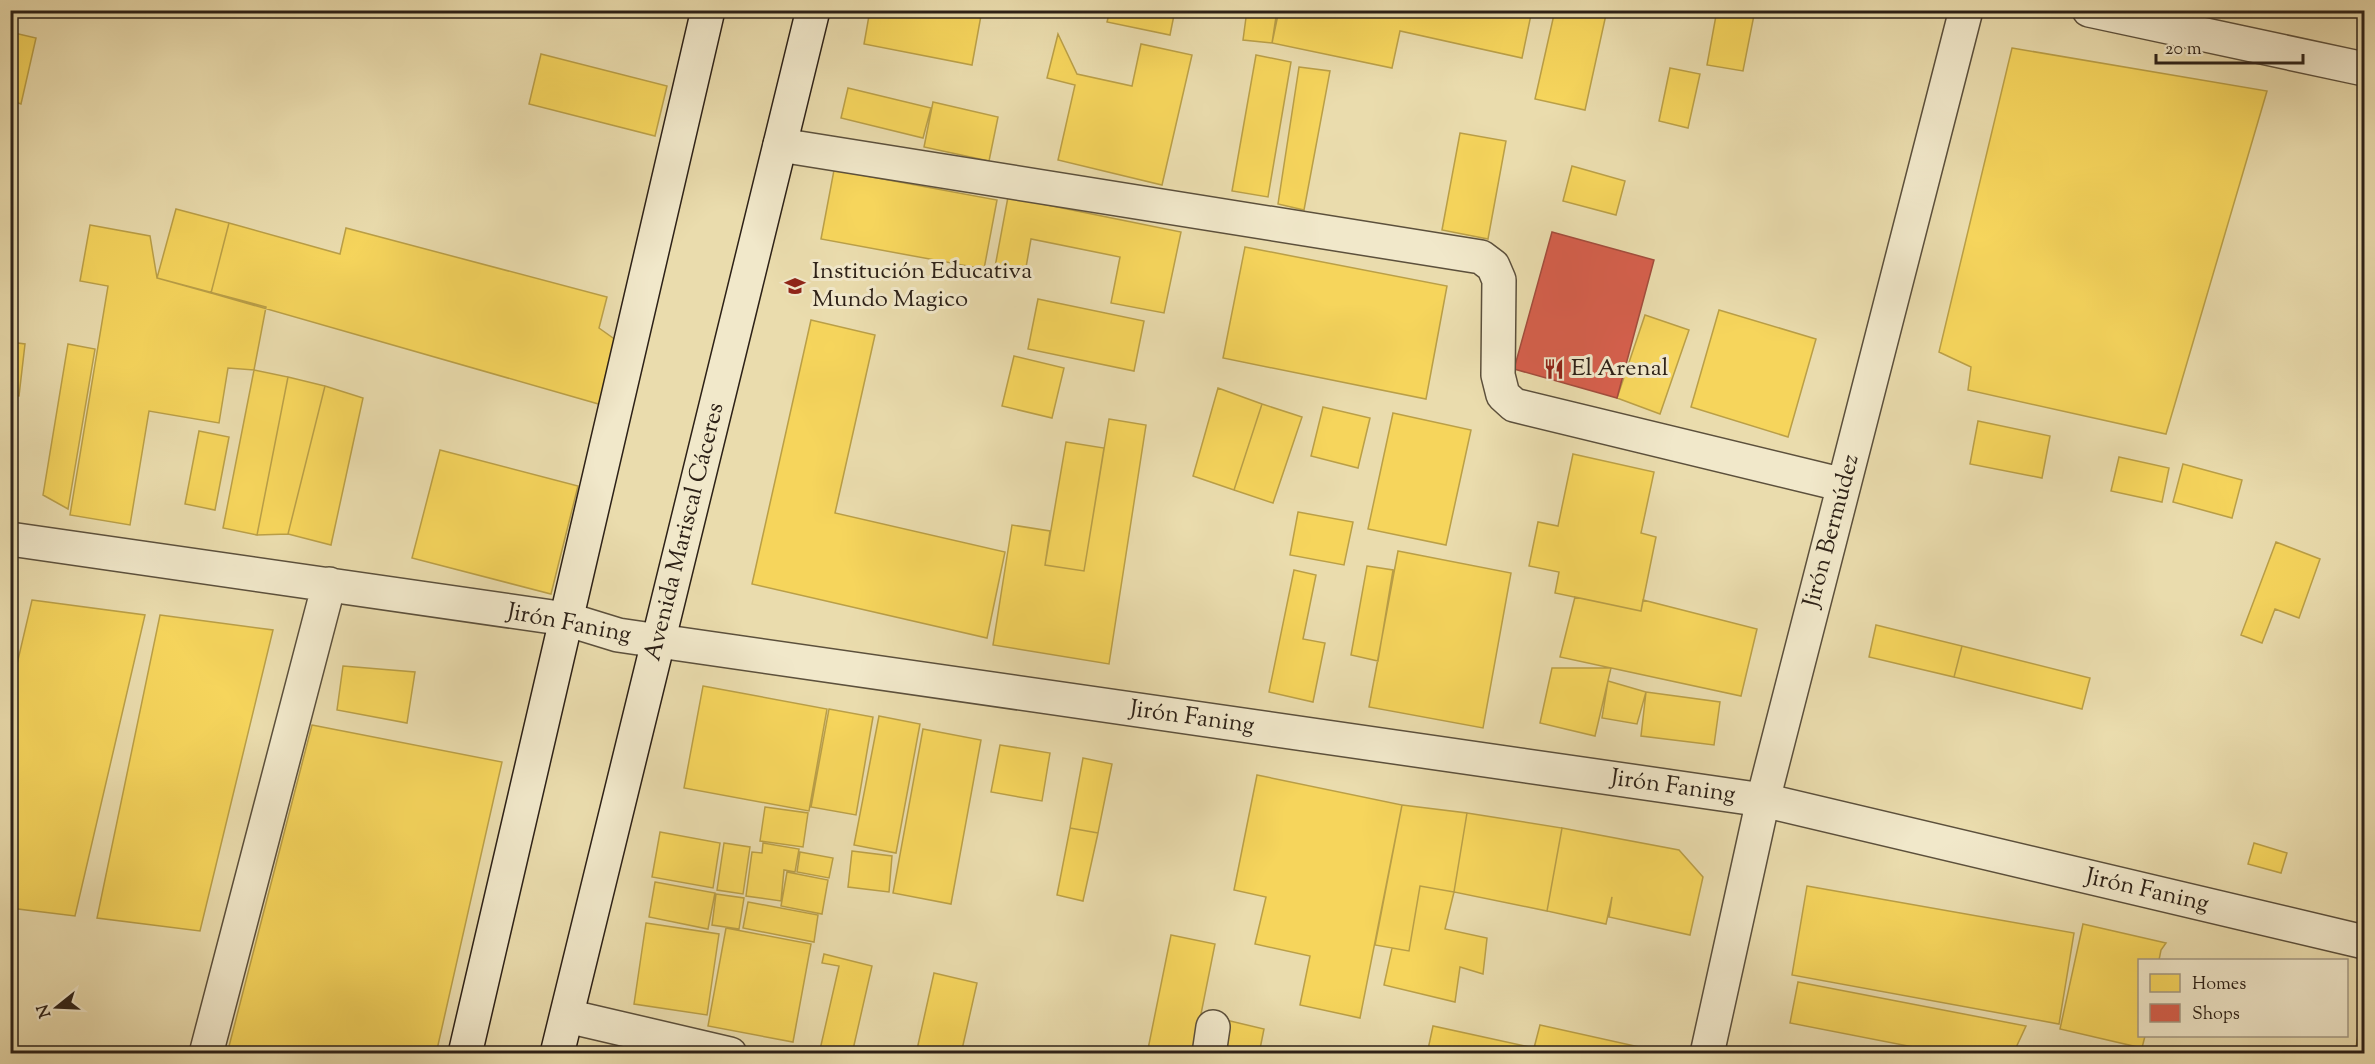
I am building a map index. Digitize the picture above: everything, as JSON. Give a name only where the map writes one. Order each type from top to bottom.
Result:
[{"type":"street","points":[[465,1053],[708,10]]},
{"type":"street","name":"Avenida Mariscal Cáceres","points":[[557,1053],[813,10]]},
{"type":"street","name":"Jirón Bermúdez","points":[[1707,1053],[1763,800],[1966,10]]},
{"type":"street","points":[[2089,10],[2364,69]]},
{"type":"street","points":[[780,145],[1481,258],[1493,266],[1499,280],[1498,375],[1503,395],[1514,405],[1844,485]]},
{"type":"street","name":"Jirón Faning","points":[[10,539],[566,619],[618,635],[1763,800],[2364,942]]},
{"type":"street","points":[[206,1053],[328,584]]},
{"type":"street","points":[[567,1016],[729,1053]]},
{"type":"building: Homes","points":[[382,10],[429,10],[428,17]]},
{"type":"building: Homes","points":[[870,10],[982,10],[972,65],[864,44]]},
{"type":"building: Homes","points":[[1110,10],[1175,10],[1170,35],[1107,22]]},
{"type":"building: Homes","points":[[1247,10],[1277,10],[1272,43],[1243,40]]},
{"type":"building: Homes","points":[[1279,10],[1532,10],[1522,58],[1400,31],[1392,68],[1272,43]]},
{"type":"building: Homes","points":[[1555,10],[1607,10],[1585,110],[1535,99]]},
{"type":"building: Homes","points":[[1717,10],[1755,10],[1743,71],[1707,65]]},
{"type":"building: Homes","points":[[10,32],[36,38],[21,104],[10,100]]},
{"type":"building: Homes","points":[[1058,34],[1077,74],[1132,86],[1141,44],[1192,55],[1162,185],[1058,160],[1075,85],[1047,78]]},
{"type":"building: Homes","points":[[2012,48],[2267,91],[2166,434],[1968,390],[1971,367],[1939,352]]},
{"type":"building: Homes","points":[[541,54],[667,86],[655,136],[529,104]]},
{"type":"building: Homes","points":[[1256,55],[1291,62],[1268,197],[1232,191]]},
{"type":"building: Homes","points":[[1299,67],[1330,71],[1304,210],[1278,204]]},
{"type":"building: Homes","points":[[1670,68],[1700,74],[1688,128],[1659,121]]},
{"type":"building: Homes","points":[[848,88],[931,108],[923,138],[841,118]]},
{"type":"building: Homes","points":[[933,102],[998,117],[989,161],[924,147]]},
{"type":"building: Homes","points":[[1460,133],[1506,141],[1488,239],[1442,230]]},
{"type":"building: Homes","points":[[1572,166],[1625,181],[1616,215],[1563,201]]},
{"type":"building: Homes","points":[[834,170],[997,200],[984,269],[821,239]]},
{"type":"building: Homes","points":[[1008,197],[1181,232],[1164,313],[1111,303],[1120,257],[1031,239],[1025,273],[995,267]]},
{"type":"building: Homes","points":[[176,209],[229,223],[211,293],[157,278]]},
{"type":"building: Homes","points":[[229,223],[340,254],[346,228],[607,297],[599,328],[620,343],[602,405],[211,293]]},
{"type":"building: Homes","points":[[90,225],[150,236],[157,278],[266,307],[254,370],[228,368],[219,423],[149,411],[130,525],[70,515],[108,286],[80,281]]},
{"type":"building: Homes","points":[[1245,247],[1447,286],[1426,399],[1223,358]]},
{"type":"building: Homes","points":[[1038,299],[1144,321],[1134,371],[1028,349]]},
{"type":"building: Homes","points":[[1719,310],[1816,339],[1788,437],[1691,407]]},
{"type":"building: Homes","points":[[1645,315],[1689,330],[1660,414],[1617,398]]},
{"type":"building: Homes","points":[[811,320],[875,335],[835,513],[1005,552],[987,638],[752,584]]},
{"type":"building: Homes","points":[[10,342],[25,344],[19,396],[10,395]]},
{"type":"building: Homes","points":[[68,344],[95,349],[68,509],[43,495]]},
{"type":"building: Homes","points":[[1014,356],[1064,368],[1052,418],[1002,406]]},
{"type":"building: Homes","points":[[254,370],[288,377],[257,535],[223,528]]},
{"type":"building: Homes","points":[[288,377],[325,386],[288,534],[257,535]]},
{"type":"building: Homes","points":[[325,386],[363,398],[331,545],[288,534]]},
{"type":"building: Homes","points":[[1218,388],[1262,404],[1234,490],[1193,476]]},
{"type":"building: Homes","points":[[1262,404],[1302,417],[1273,503],[1234,490]]},
{"type":"building: Homes","points":[[1323,407],[1370,418],[1358,468],[1311,456]]},
{"type":"building: Homes","points":[[1393,413],[1471,430],[1446,545],[1368,529]]},
{"type":"building: Homes","points":[[1109,419],[1146,425],[1109,664],[993,645],[1012,525],[1050,531],[1045,565],[1084,571]]},
{"type":"building: Homes","points":[[1978,421],[2050,436],[2042,478],[1970,464]]},
{"type":"building: Homes","points":[[199,431],[229,437],[215,510],[185,504]]},
{"type":"building: Homes","points":[[1066,442],[1104,448],[1084,571],[1045,565]]},
{"type":"building: Homes","points":[[440,450],[578,486],[551,594],[412,558]]},
{"type":"building: Homes","points":[[1573,454],[1654,472],[1641,533],[1656,537],[1641,611],[1555,593],[1559,572],[1529,566],[1538,522],[1558,526]]},
{"type":"building: Homes","points":[[2119,457],[2169,468],[2162,502],[2111,491]]},
{"type":"building: Homes","points":[[2183,464],[2242,480],[2232,518],[2173,502]]},
{"type":"building: Homes","points":[[1298,512],[1353,522],[1344,565],[1290,555]]},
{"type":"building: Homes","points":[[2276,542],[2320,559],[2299,618],[2275,609],[2262,643],[2241,635]]},
{"type":"building: Homes","points":[[1398,551],[1511,573],[1483,728],[1369,707]]},
{"type":"building: Homes","points":[[1367,566],[1393,570],[1378,661],[1351,655]]},
{"type":"building: Homes","points":[[1294,570],[1316,575],[1303,639],[1325,643],[1313,702],[1269,692]]},
{"type":"building: Homes","points":[[1575,597],[1641,611],[1643,600],[1757,629],[1741,696],[1560,657]]},
{"type":"building: Homes","points":[[32,600],[145,615],[75,916],[10,908],[10,694]]},
{"type":"building: Homes","points":[[160,615],[273,630],[200,931],[97,918]]},
{"type":"building: Homes","points":[[1876,625],[1962,646],[1954,677],[1869,657]]},
{"type":"building: Homes","points":[[1962,646],[2090,678],[2082,709],[1954,677]]},
{"type":"building: Homes","points":[[343,666],[415,672],[407,723],[337,710]]},
{"type":"building: Homes","points":[[1552,668],[1611,668],[1595,736],[1540,723]]},
{"type":"building: Homes","points":[[1608,681],[1646,692],[1637,724],[1602,718]]},
{"type":"building: Homes","points":[[703,686],[827,709],[809,811],[684,788]]},
{"type":"building: Homes","points":[[1646,692],[1720,702],[1714,745],[1641,736]]},
{"type":"building: Homes","points":[[829,709],[873,717],[856,815],[811,807]]},
{"type":"building: Homes","points":[[879,716],[920,724],[896,853],[854,845]]},
{"type":"building: Homes","points":[[312,725],[502,762],[436,1054],[227,1054]]},
{"type":"building: Homes","points":[[923,729],[981,740],[951,904],[893,893]]},
{"type":"building: Homes","points":[[1000,745],[1050,753],[1042,801],[991,792]]},
{"type":"building: Homes","points":[[1083,758],[1112,764],[1098,833],[1070,828]]},
{"type":"building: Homes","points":[[1257,775],[1402,805],[1360,1018],[1300,1005],[1310,956],[1255,944],[1266,897],[1234,890]]},
{"type":"building: Homes","points":[[1402,805],[1467,813],[1454,892],[1420,886],[1409,951],[1375,945]]},
{"type":"building: Homes","points":[[765,807],[808,813],[803,847],[760,841]]},
{"type":"building: Homes","points":[[1467,813],[1562,828],[1547,911],[1454,892]]},
{"type":"building: Homes","points":[[1070,828],[1098,833],[1083,901],[1057,895]]},
{"type":"building: Homes","points":[[1562,828],[1679,850],[1703,877],[1690,935],[1609,917],[1612,897],[1606,924],[1547,911]]},
{"type":"building: Homes","points":[[660,832],[720,843],[713,888],[652,877]]},
{"type":"building: Homes","points":[[724,843],[750,847],[743,894],[717,890]]},
{"type":"building: Homes","points":[[763,843],[799,849],[795,872],[784,870],[781,901],[746,896],[752,852],[762,853]]},
{"type":"building: Homes","points":[[2254,843],[2287,853],[2281,873],[2248,864]]},
{"type":"building: Homes","points":[[852,851],[892,856],[889,892],[848,887]]},
{"type":"building: Homes","points":[[800,852],[833,858],[829,878],[797,872]]},
{"type":"building: Homes","points":[[787,872],[828,880],[822,914],[781,906]]},
{"type":"building: Homes","points":[[655,882],[715,893],[708,929],[649,917]]},
{"type":"building: Homes","points":[[1420,886],[1454,892],[1445,929],[1487,938],[1483,974],[1460,967],[1455,1002],[1384,985],[1392,948],[1409,951]]},
{"type":"building: Homes","points":[[1807,886],[2074,933],[2059,1024],[1792,975]]},
{"type":"building: Homes","points":[[716,894],[744,898],[739,929],[712,925]]},
{"type":"building: Homes","points":[[748,902],[818,915],[814,942],[743,928]]},
{"type":"building: Homes","points":[[646,923],[719,934],[707,1015],[634,1004]]},
{"type":"building: Homes","points":[[2083,924],[2166,943],[2161,950],[2159,959],[2138,959],[2138,1037],[2145,1037],[2142,1048],[2060,1029]]},
{"type":"building: Homes","points":[[726,928],[811,944],[793,1042],[708,1026]]},
{"type":"building: Homes","points":[[1171,935],[1215,944],[1193,1054],[1147,1054]]},
{"type":"building: Homes","points":[[824,954],[872,966],[852,1054],[819,1054],[839,966],[822,963]]},
{"type":"building: Homes","points":[[934,973],[977,983],[961,1054],[916,1054]]},
{"type":"building: Homes","points":[[1798,982],[2026,1026],[2013,1054],[1949,1054],[1790,1023]]},
{"type":"building: Homes","points":[[2364,994],[2364,1054],[2355,1054]]},
{"type":"building: Homes","points":[[1226,1020],[1264,1029],[1259,1054],[1219,1054]]},
{"type":"building: Homes","points":[[1540,1025],[1653,1050],[1652,1054],[1427,1054],[1433,1026],[1534,1048]]},
{"type":"building: Homes","points":[[620,1042],[669,1054],[618,1054]]},
{"type":"building: Homes","points":[[10,1046],[44,1051],[44,1054],[10,1054]]},
{"type":"building: Shops","points":[[1552,232],[1654,260],[1617,398],[1514,369]]},
{"type":"place","name":"Institución Educativa Mundo Magico","points":[[795,286]]},
{"type":"place","name":"El Arenal","points":[[1554,369]]}]
